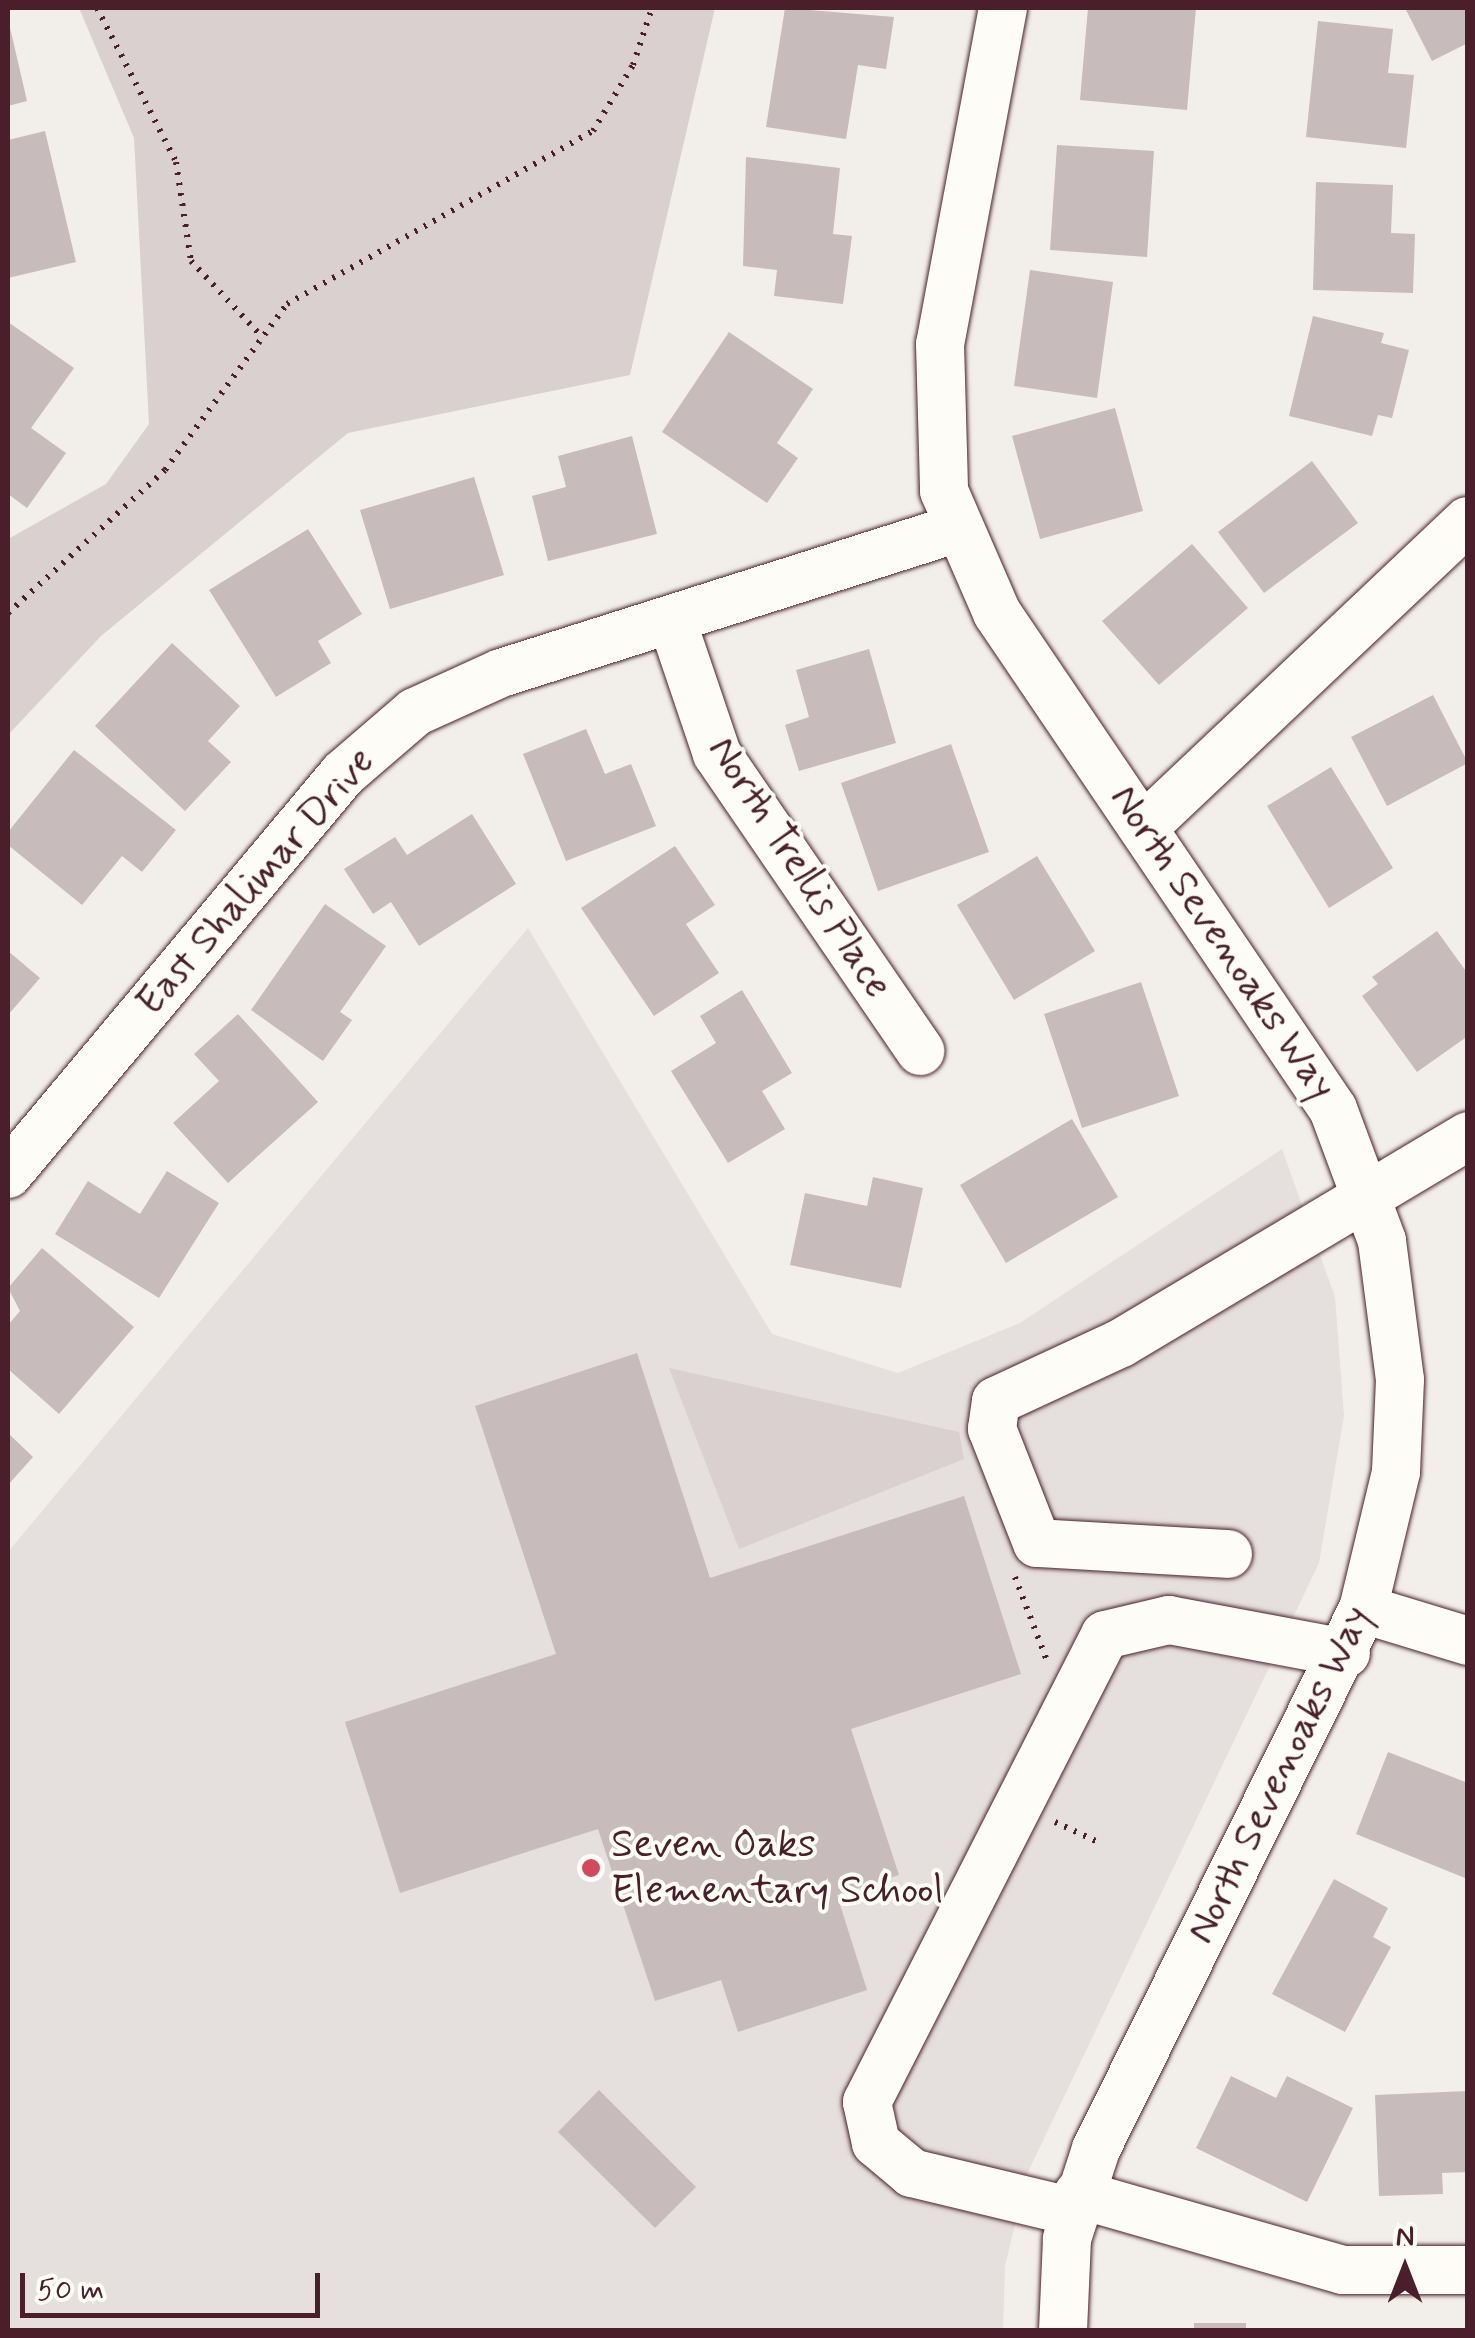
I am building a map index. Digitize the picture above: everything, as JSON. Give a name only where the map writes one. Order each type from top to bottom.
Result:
[{"type":"street","name":"North Sevenoaks Way","points":[[1002,8],[935,391],[955,529],[997,613],[1311,1068],[1370,1197],[1392,1286],[1400,1395],[1396,1472],[1363,1609],[1346,1652],[1076,2203],[1063,2330]]},
{"type":"street","points":[[1146,826],[1432,565],[1468,522]]},
{"type":"street","name":"East Shalimar Drive","points":[[8,1174],[376,741],[458,690],[955,529]]},
{"type":"street","name":"North Trellis Place","points":[[672,621],[717,754],[920,1050]]},
{"type":"street","points":[[1228,1554],[1037,1543],[992,1429],[996,1401],[1121,1343],[1468,1136]]},
{"type":"street","points":[[1363,1609],[1468,1641]]},
{"type":"street","points":[[1346,1652],[1169,1620],[1105,1635],[866,2102],[876,2143],[912,2173],[1076,2203],[1344,2270],[1468,2270]]},
{"type":"path","points":[[98,8],[176,162],[191,261],[263,338]]},
{"type":"path","points":[[8,613],[165,470],[263,338],[320,280],[592,131],[633,66],[652,8]]},
{"type":"path","points":[[1014,1570],[1047,1659]]},
{"type":"shaded area","points":[[79,8],[715,8],[630,375],[348,433],[101,636],[8,735],[8,539],[106,484],[149,424],[134,138]]},
{"type":"shaded area","name":"Seven Oaks Elementary School","points":[[528,928],[772,1334],[898,1373],[1020,1323],[1282,1149],[1335,1297],[1344,1416],[1319,1563],[1028,2172],[1005,2266],[1003,2330],[8,2330],[8,1552]]},
{"type":"shaded area","points":[[669,1368],[959,1432],[964,1459],[739,1549]]},
{"type":"building","points":[[785,8],[894,17],[886,69],[858,65],[846,139],[766,127]]},
{"type":"building","points":[[1088,8],[1196,8],[1187,110],[1080,100]]},
{"type":"building","points":[[1405,8],[1468,8],[1468,43],[1432,61]]},
{"type":"building","points":[[8,19],[27,101],[8,106]]},
{"type":"building","points":[[1318,21],[1393,29],[1388,73],[1414,75],[1406,148],[1306,137]]},
{"type":"building","points":[[45,131],[76,262],[8,278],[8,140]]},
{"type":"building","points":[[1057,145],[1154,151],[1147,257],[1050,250]]},
{"type":"building","points":[[746,157],[840,168],[833,234],[852,236],[843,304],[774,296],[777,270],[743,266]]},
{"type":"building","points":[[1316,182],[1393,185],[1391,233],[1415,234],[1413,293],[1313,290]]},
{"type":"building","points":[[1030,270],[1113,282],[1097,398],[1014,386]]},
{"type":"building","points":[[1313,316],[1384,333],[1381,343],[1409,350],[1392,418],[1378,415],[1372,436],[1289,416]]},
{"type":"building","points":[[8,322],[74,368],[31,428],[66,453],[27,508],[8,494]]},
{"type":"building","points":[[729,332],[813,389],[777,443],[798,458],[767,503],[662,432]]},
{"type":"building","points":[[1115,408],[1143,511],[1040,539],[1012,436]]},
{"type":"building","points":[[632,436],[657,534],[548,561],[532,496],[566,487],[558,456]]},
{"type":"building","points":[[1312,461],[1358,523],[1264,593],[1218,532]]},
{"type":"building","points":[[474,477],[504,575],[390,609],[360,510]]},
{"type":"building","points":[[308,529],[362,614],[318,641],[331,663],[276,697],[209,590]]},
{"type":"building","points":[[1192,544],[1248,608],[1159,685],[1102,621]]},
{"type":"building","points":[[172,643],[240,706],[208,741],[231,762],[185,811],[95,726]]},
{"type":"building","points":[[869,649],[896,743],[799,771],[785,725],[809,717],[796,670]]},
{"type":"building","points":[[1433,695],[1468,763],[1387,806],[1351,737]]},
{"type":"building","points":[[586,729],[605,774],[631,764],[656,826],[566,861],[523,754]]},
{"type":"building","points":[[951,744],[989,852],[878,891],[841,783]]},
{"type":"building","points":[[74,750],[176,830],[142,872],[122,856],[82,905],[8,845],[8,832]]},
{"type":"building","points":[[1331,767],[1393,868],[1329,908],[1267,806]]},
{"type":"building","points":[[472,814],[516,884],[419,946],[391,902],[373,914],[344,869],[395,837],[407,855]]},
{"type":"building","points":[[675,846],[715,905],[686,924],[719,973],[654,1016],[581,908]]},
{"type":"building","points":[[1037,856],[1095,951],[1014,1000],[957,905]]},
{"type":"building","points":[[325,904],[386,946],[340,1012],[352,1020],[323,1061],[251,1010]]},
{"type":"building","points":[[1437,931],[1468,974],[1468,1036],[1417,1072],[1362,996],[1378,984],[1372,977]]},
{"type":"building","points":[[8,951],[40,978],[8,1015]]},
{"type":"building","points":[[1141,982],[1179,1096],[1082,1128],[1044,1014]]},
{"type":"building","points":[[742,990],[792,1073],[762,1091],[785,1129],[728,1163],[671,1071],[716,1043],[700,1016]]},
{"type":"building","points":[[238,1014],[318,1102],[228,1183],[173,1123],[219,1081],[194,1054]]},
{"type":"building","points":[[1072,1119],[1118,1197],[1006,1263],[960,1185]]},
{"type":"building","points":[[167,1171],[219,1203],[159,1298],[55,1234],[88,1181],[140,1214]]},
{"type":"building","points":[[873,1177],[923,1188],[901,1288],[790,1265],[805,1193],[867,1206]]},
{"type":"building","points":[[42,1248],[134,1327],[59,1414],[8,1369],[8,1325],[20,1311],[8,1288]]},
{"type":"building","points":[[637,1353],[710,1578],[964,1496],[1021,1674],[851,1729],[899,1875],[837,1895],[867,1990],[738,2032],[721,1980],[655,2001],[598,1829],[400,1893],[345,1722],[556,1654],[475,1406]]},
{"type":"building","points":[[8,1433],[33,1457],[8,1485]]},
{"type":"building","points":[[1388,1752],[1468,1783],[1465,1878],[1356,1834]]},
{"type":"building","points":[[1334,1879],[1388,1908],[1373,1937],[1391,1947],[1345,2032],[1272,1994]]},
{"type":"building","points":[[1231,2076],[1276,2098],[1287,2076],[1353,2108],[1307,2202],[1196,2148]]},
{"type":"building","points":[[599,2090],[696,2187],[655,2228],[558,2132]]},
{"type":"building","points":[[1468,2091],[1468,2172],[1442,2173],[1443,2194],[1379,2196],[1375,2095]]},
{"type":"building","points":[[1194,2323],[1246,2323],[1246,2330],[1194,2330]]},
{"type":"place","name":"Seven Oaks Elementary School","points":[[591,1868]]}]
